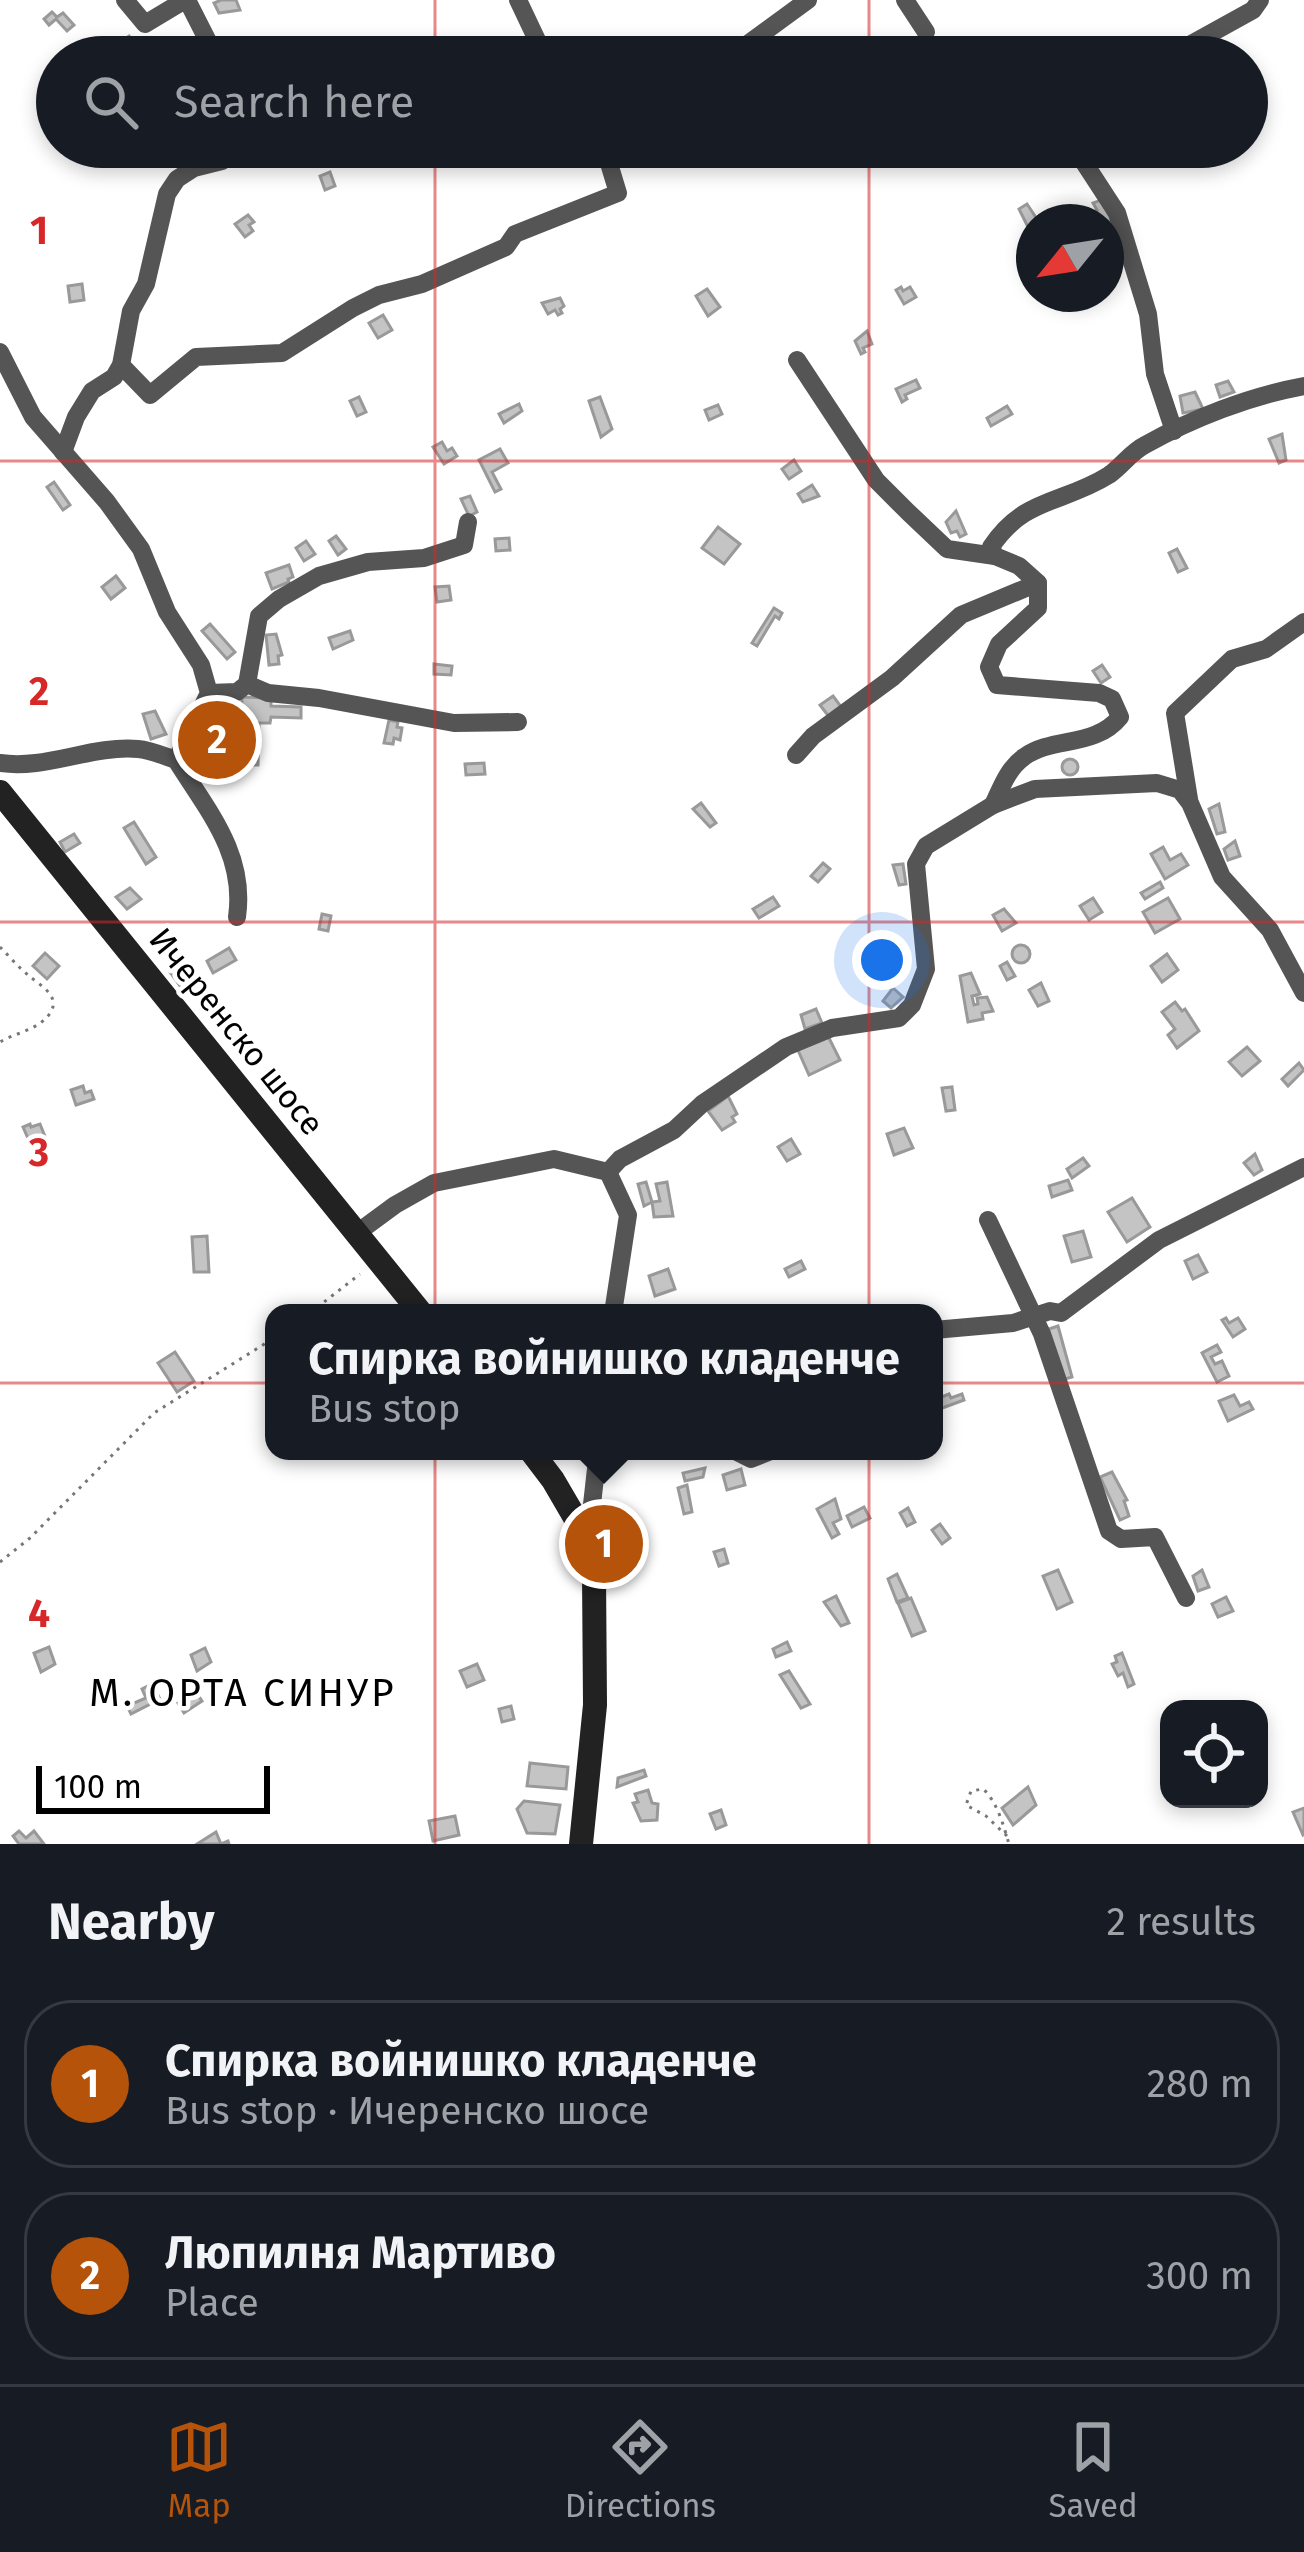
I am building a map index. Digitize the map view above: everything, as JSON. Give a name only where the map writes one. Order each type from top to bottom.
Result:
[{"type":"street","points":[[125,0],[145,24],[186,0],[205,36]]},
{"type":"street","points":[[518,0],[534,36]]},
{"type":"street","points":[[759,36],[808,0]]},
{"type":"street","points":[[904,0],[926,32]]},
{"type":"street","points":[[1206,36],[1253,10],[1260,0]]},
{"type":"street","points":[[64,452],[76,417],[92,391],[114,377],[121,365],[131,311],[146,284],[167,194],[177,179],[194,168]]},
{"type":"street","points":[[121,365],[150,395],[196,357],[282,353],[379,295],[422,284],[506,247],[515,234],[619,193],[611,168]]},
{"type":"street","points":[[1088,168],[1117,213],[1148,314],[1156,374],[1174,431]]},
{"type":"street","points":[[0,352],[33,417],[107,502],[140,549],[167,612],[201,665],[208,693],[176,760]]},
{"type":"street","points":[[796,360],[876,480],[947,549],[995,556],[1018,566],[1038,584],[1038,608],[999,644],[989,667],[997,685],[1099,693],[1112,699],[1120,718],[1113,727],[1085,740],[1026,755],[1006,776],[993,805]]},
{"type":"street","points":[[995,556],[991,547],[1005,526],[1025,510],[1108,475],[1141,446],[1279,391],[1304,386]]},
{"type":"street","points":[[208,693],[237,692],[247,684],[259,616],[279,599],[335,571],[368,562],[424,558],[464,545],[468,522]]},
{"type":"street","points":[[796,755],[961,615],[1038,584]]},
{"type":"street","points":[[1304,622],[1266,650],[1232,658],[1175,713],[1190,803],[1222,877],[1270,930],[1304,993]]},
{"type":"street","points":[[247,684],[268,693],[454,723],[518,722]]},
{"type":"street","points":[[0,763],[35,764],[140,749],[176,760],[233,856],[241,890],[237,917]]},
{"type":"street","points":[[608,1172],[620,1159],[674,1130],[702,1104],[786,1047],[832,1028],[899,1018],[912,1005],[926,969],[916,864],[926,846],[993,805],[1035,789],[1157,783],[1180,790],[1190,803]]},
{"type":"street","name":"Ичеренско шосе","points":[[0,792],[414,1304]]},
{"type":"street","points":[[357,1233],[434,1184],[554,1159],[608,1172]]},
{"type":"street","points":[[943,1329],[1061,1313],[1159,1240],[1304,1167]]},
{"type":"street","points":[[608,1172],[628,1215],[615,1304]]},
{"type":"street","points":[[988,1220],[1042,1334],[1109,1531],[1120,1539],[1155,1537],[1186,1598]]},
{"type":"street","points":[[538,1460],[588,1540]]},
{"type":"street","points":[[580,1844],[595,1705],[596,1620],[588,1540],[597,1460]]},
{"type":"path","points":[[0,947],[52,993],[52,1007],[46,1019],[0,1042]]},
{"type":"path","points":[[321,1304],[377,1258]]},
{"type":"path","points":[[0,1562],[154,1414],[265,1344]]},
{"type":"path","points":[[1007,1836],[966,1805],[971,1791],[990,1795],[1007,1836],[1009,1844]]},
{"type":"building","points":[[236,0],[240,10],[219,13],[214,3]]},
{"type":"building","points":[[52,12],[57,17],[63,13],[74,25],[67,31],[56,19],[49,25],[44,19]]},
{"type":"building","points":[[330,172],[335,186],[325,190],[320,176]]},
{"type":"building","points":[[248,215],[254,222],[249,225],[253,231],[245,237],[235,224]]},
{"type":"building","points":[[82,284],[84,300],[70,302],[68,286]]},
{"type":"building","points":[[901,287],[903,291],[910,287],[916,297],[904,304],[896,290]]},
{"type":"building","points":[[707,289],[720,307],[708,316],[696,296]]},
{"type":"building","points":[[560,298],[562,313],[548,314],[542,303]]},
{"type":"building","points":[[383,315],[392,330],[378,338],[369,323]]},
{"type":"building","points":[[867,331],[872,344],[861,354],[855,341]]},
{"type":"building","points":[[916,380],[920,388],[905,395],[902,402],[896,389]]},
{"type":"building","points":[[1228,381],[1234,392],[1220,397],[1216,385]]},
{"type":"building","points":[[1195,392],[1203,409],[1183,413],[1180,396]]},
{"type":"building","points":[[359,397],[366,412],[357,416],[350,401]]},
{"type":"building","points":[[600,397],[612,429],[601,437],[589,401]]},
{"type":"building","points":[[519,404],[522,411],[504,423],[499,414]]},
{"type":"building","points":[[718,405],[722,414],[709,420],[705,410]]},
{"type":"building","points":[[1007,406],[1012,414],[991,426],[987,418]]},
{"type":"building","points":[[1282,434],[1286,460],[1279,463],[1269,439]]},
{"type":"building","points":[[442,442],[457,456],[444,464],[433,447]]},
{"type":"building","points":[[500,449],[508,463],[492,472],[501,489],[495,492],[479,460]]},
{"type":"building","points":[[794,460],[801,471],[789,479],[782,469]]},
{"type":"building","points":[[54,482],[70,505],[63,510],[47,487]]},
{"type":"building","points":[[812,485],[819,496],[803,502],[798,494]]},
{"type":"building","points":[[470,496],[477,512],[469,516],[461,499]]},
{"type":"building","points":[[956,511],[966,534],[960,537],[957,531],[951,533],[946,522]]},
{"type":"building","points":[[718,527],[740,544],[724,564],[702,548]]},
{"type":"building","points":[[336,536],[346,549],[338,555],[329,541]]},
{"type":"building","points":[[509,538],[510,550],[496,551],[495,539]]},
{"type":"building","points":[[306,541],[315,554],[304,561],[296,548]]},
{"type":"building","points":[[1177,549],[1187,568],[1178,572],[1169,553]]},
{"type":"building","points":[[289,565],[293,577],[272,589],[266,573]]},
{"type":"building","points":[[116,576],[125,588],[111,599],[102,587]]},
{"type":"building","points":[[449,586],[451,600],[437,602],[435,587]]},
{"type":"building","points":[[774,608],[782,613],[779,619],[775,616],[757,646],[752,643]]},
{"type":"building","points":[[210,624],[235,652],[227,659],[202,631]]},
{"type":"building","points":[[350,631],[353,640],[333,649],[329,638]]},
{"type":"building","points":[[276,634],[282,655],[279,664],[269,665],[266,635]]},
{"type":"building","points":[[434,664],[452,666],[451,675],[434,674]]},
{"type":"building","points":[[1102,665],[1110,677],[1101,683],[1093,671]]},
{"type":"building","points":[[833,696],[842,708],[830,718],[820,705]]},
{"type":"building","points":[[242,697],[271,698],[271,706],[301,707],[301,718],[271,717],[270,723],[259,723],[258,765],[240,765]]},
{"type":"building","points":[[155,711],[166,734],[151,739],[143,714]]},
{"type":"building","points":[[200,717],[238,720],[235,763],[196,760]]},
{"type":"building","points":[[389,720],[402,728],[400,740],[394,738],[393,744],[384,743]]},
{"type":"building","points":[[1070,759],[1078,767],[1070,775],[1062,767]]},
{"type":"building","points":[[484,763],[485,774],[466,775],[465,764]]},
{"type":"building","points":[[701,803],[716,823],[710,827],[693,809]]},
{"type":"building","points":[[1219,804],[1225,832],[1217,834],[1209,809]]},
{"type":"building","points":[[134,822],[156,857],[146,864],[124,828]]},
{"type":"building","points":[[74,834],[80,843],[65,852],[60,842]]},
{"type":"building","points":[[1235,841],[1240,856],[1228,860],[1224,849]]},
{"type":"building","points":[[1163,847],[1170,860],[1181,854],[1188,865],[1165,879],[1151,854]]},
{"type":"building","points":[[823,863],[830,869],[818,882],[811,876]]},
{"type":"building","points":[[903,864],[906,884],[899,885],[893,865]]},
{"type":"building","points":[[1160,882],[1163,888],[1145,899],[1141,893]]},
{"type":"building","points":[[130,888],[141,899],[127,909],[116,897]]},
{"type":"building","points":[[773,897],[779,906],[759,918],[753,909]]},
{"type":"building","points":[[1093,898],[1102,912],[1089,920],[1080,906]]},
{"type":"building","points":[[1168,898],[1180,919],[1155,933],[1143,912]]},
{"type":"building","points":[[1004,909],[1016,923],[1002,931],[993,915]]},
{"type":"building","points":[[322,914],[331,916],[328,931],[319,929]]},
{"type":"building","points":[[1021,945],[1030,954],[1021,963],[1012,954]]},
{"type":"building","points":[[229,948],[236,960],[213,973],[207,961]]},
{"type":"building","points":[[45,953],[59,966],[47,979],[33,966]]},
{"type":"building","points":[[1167,954],[1178,970],[1162,982],[1151,966]]},
{"type":"building","points":[[1007,962],[1015,976],[1007,980],[1000,966]]},
{"type":"building","points":[[177,967],[187,981],[180,986],[170,972]]},
{"type":"building","points":[[971,973],[980,994],[972,996],[974,1005],[977,998],[987,997],[993,1011],[968,1022],[960,976]]},
{"type":"building","points":[[1041,983],[1049,1001],[1038,1006],[1029,990]]},
{"type":"building","points":[[893,988],[903,997],[891,1008],[883,1001]]},
{"type":"building","points":[[1175,1002],[1199,1031],[1177,1048],[1168,1035],[1175,1029],[1162,1012]]},
{"type":"building","points":[[816,1009],[822,1023],[805,1029],[801,1015]]},
{"type":"building","points":[[827,1034],[840,1060],[809,1075],[797,1048]]},
{"type":"building","points":[[1247,1047],[1260,1061],[1242,1076],[1229,1062]]},
{"type":"building","points":[[1299,1063],[1304,1070],[1288,1086],[1282,1079]]},
{"type":"building","points":[[83,1086],[94,1099],[76,1105],[71,1090]]},
{"type":"building","points":[[952,1087],[955,1110],[946,1111],[942,1088]]},
{"type":"building","points":[[728,1096],[737,1114],[732,1117],[735,1122],[722,1130],[708,1111]]},
{"type":"building","points":[[40,1124],[46,1139],[31,1145],[23,1127]]},
{"type":"building","points":[[904,1128],[913,1148],[894,1155],[887,1134]]},
{"type":"building","points":[[791,1139],[800,1154],[787,1161],[778,1147]]},
{"type":"building","points":[[1255,1154],[1262,1170],[1254,1175],[1244,1163]]},
{"type":"building","points":[[1083,1158],[1089,1166],[1072,1178],[1067,1169]]},
{"type":"building","points":[[1068,1180],[1072,1190],[1052,1197],[1049,1186]]},
{"type":"building","points":[[646,1182],[652,1202],[644,1206],[638,1184]]},
{"type":"building","points":[[667,1182],[673,1216],[654,1217],[652,1202],[660,1201],[656,1184]]},
{"type":"building","points":[[1132,1198],[1150,1227],[1127,1242],[1108,1212]]},
{"type":"building","points":[[1083,1231],[1091,1257],[1072,1262],[1064,1236]]},
{"type":"building","points":[[207,1236],[209,1272],[194,1272],[192,1237]]},
{"type":"building","points":[[1198,1255],[1207,1272],[1193,1279],[1185,1261]]},
{"type":"building","points":[[801,1261],[805,1269],[789,1277],[785,1269]]},
{"type":"building","points":[[668,1269],[675,1289],[655,1296],[649,1276]]},
{"type":"building","points":[[1238,1318],[1245,1329],[1233,1337],[1222,1320],[1229,1323]]},
{"type":"building","points":[[1058,1326],[1072,1377],[1062,1380],[1046,1330]]},
{"type":"building","points":[[1217,1345],[1221,1352],[1211,1357],[1215,1364],[1222,1361],[1229,1376],[1217,1382],[1202,1353]]},
{"type":"building","points":[[175,1352],[194,1381],[177,1392],[158,1363]]},
{"type":"building","points":[[962,1394],[964,1400],[943,1408],[943,1396]]},
{"type":"building","points":[[1234,1395],[1240,1406],[1249,1402],[1253,1409],[1228,1421],[1219,1401]]},
{"type":"building","points":[[705,1468],[703,1477],[685,1481],[683,1473]]},
{"type":"building","points":[[741,1469],[745,1485],[727,1490],[723,1475]]},
{"type":"building","points":[[1112,1472],[1127,1500],[1129,1516],[1120,1520],[1100,1477]]},
{"type":"building","points":[[687,1485],[692,1512],[684,1514],[678,1488]]},
{"type":"building","points":[[835,1499],[841,1519],[833,1523],[839,1534],[832,1538],[817,1509]]},
{"type":"building","points":[[864,1507],[870,1518],[852,1527],[847,1516]]},
{"type":"building","points":[[908,1508],[915,1522],[907,1526],[900,1513]]},
{"type":"building","points":[[940,1524],[950,1538],[942,1544],[932,1530]]},
{"type":"building","points":[[724,1549],[728,1563],[719,1566],[714,1552]]},
{"type":"building","points":[[1058,1570],[1072,1602],[1057,1609],[1043,1576]]},
{"type":"building","points":[[1202,1570],[1209,1587],[1198,1591],[1193,1576]]},
{"type":"building","points":[[897,1574],[908,1598],[897,1602],[888,1579]]},
{"type":"building","points":[[836,1596],[849,1623],[841,1626],[824,1602]]},
{"type":"building","points":[[1226,1597],[1233,1611],[1218,1617],[1212,1604]]},
{"type":"building","points":[[911,1598],[925,1631],[912,1636],[898,1603]]},
{"type":"building","points":[[787,1642],[791,1651],[776,1657],[773,1649]]},
{"type":"building","points":[[49,1647],[55,1664],[41,1672],[34,1653]]},
{"type":"building","points":[[205,1648],[211,1662],[197,1671],[191,1655]]},
{"type":"building","points":[[1122,1653],[1134,1684],[1128,1687],[1123,1673],[1118,1676],[1112,1664]]},
{"type":"building","points":[[477,1664],[484,1680],[467,1687],[460,1671]]},
{"type":"building","points":[[789,1671],[810,1704],[801,1708],[780,1675]]},
{"type":"building","points":[[152,1684],[160,1699],[131,1714],[127,1706],[146,1698],[142,1689]]},
{"type":"building","points":[[196,1692],[202,1701],[184,1713],[178,1703]]},
{"type":"building","points":[[511,1706],[514,1719],[502,1722],[499,1709]]},
{"type":"building","points":[[530,1763],[568,1767],[566,1789],[527,1786]]},
{"type":"building","points":[[644,1770],[646,1776],[617,1787],[618,1778]]},
{"type":"building","points":[[1028,1787],[1036,1805],[1013,1825],[1002,1808]]},
{"type":"building","points":[[648,1790],[652,1803],[658,1804],[657,1820],[641,1821],[633,1803],[638,1802],[635,1794]]},
{"type":"building","points":[[524,1801],[560,1805],[555,1834],[527,1833],[517,1809]]},
{"type":"building","points":[[1304,1808],[1304,1834],[1303,1835],[1293,1812]]},
{"type":"building","points":[[721,1810],[726,1825],[716,1829],[710,1814]]},
{"type":"building","points":[[455,1816],[459,1835],[433,1841],[429,1821]]},
{"type":"building","points":[[19,1831],[26,1838],[34,1831],[44,1844],[19,1844],[13,1836]]},
{"type":"building","points":[[216,1832],[221,1844],[197,1844]]},
{"type":"place","name":"Люпилня Мартиво","points":[[217,740]]},
{"type":"place","name":"Спирка войнишко кладенче","points":[[604,1544]]},
{"type":"district","name":"М. ОРТА СИНУР","points":[[243,1692]]}]
